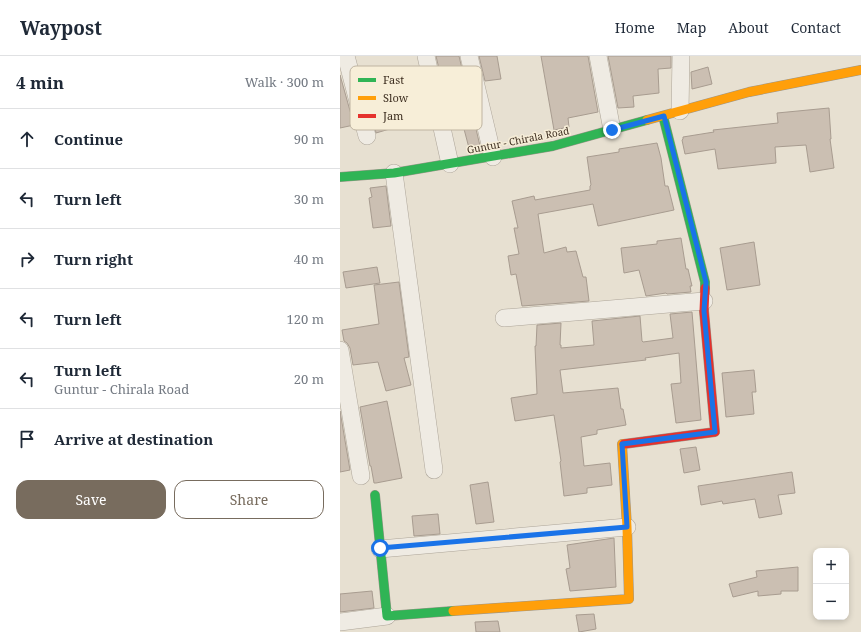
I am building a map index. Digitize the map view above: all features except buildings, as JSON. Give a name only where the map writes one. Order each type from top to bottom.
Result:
[{"type":"street","points":[[346,56],[350,71]]},
{"type":"street","points":[[426,56],[428,66]]},
{"type":"street","points":[[469,56],[471,66]]},
{"type":"street","points":[[598,56],[612,130]]},
{"type":"street","points":[[680,111],[681,56]]},
{"type":"street","name":"Guntur - Chirala Road","points":[[340,178],[394,173],[553,146],[749,92],[861,70]]},
{"type":"street","points":[[482,111],[493,157]]},
{"type":"street","points":[[340,622],[387,616],[629,599],[627,527],[622,444],[715,432],[704,311],[706,282],[664,116]]},
{"type":"street","points":[[365,130],[367,136]]},
{"type":"street","points":[[442,130],[450,164]]},
{"type":"street","points":[[394,173],[434,470]]},
{"type":"street","points":[[504,318],[704,301]]},
{"type":"street","points":[[340,350],[361,476]]},
{"type":"street","points":[[375,494],[387,616]]},
{"type":"street","points":[[380,548],[627,527]]},
{"type":"traffic: fast","points":[[663,116],[705,282],[705,288]]},
{"type":"traffic: fast","points":[[340,177],[394,173],[553,146],[647,120]]},
{"type":"traffic: fast","points":[[375,495],[387,616],[453,611]]},
{"type":"traffic: slow","points":[[647,120],[749,92],[861,70]]},
{"type":"traffic: slow","points":[[453,611],[629,599],[627,527],[622,444],[624,444]]},
{"type":"traffic: jam","points":[[624,444],[715,432],[704,311],[705,288]]},
{"type":"route","points":[[380,548],[627,527],[622,444],[715,432],[704,311],[706,282],[664,116],[612,130]]}]
